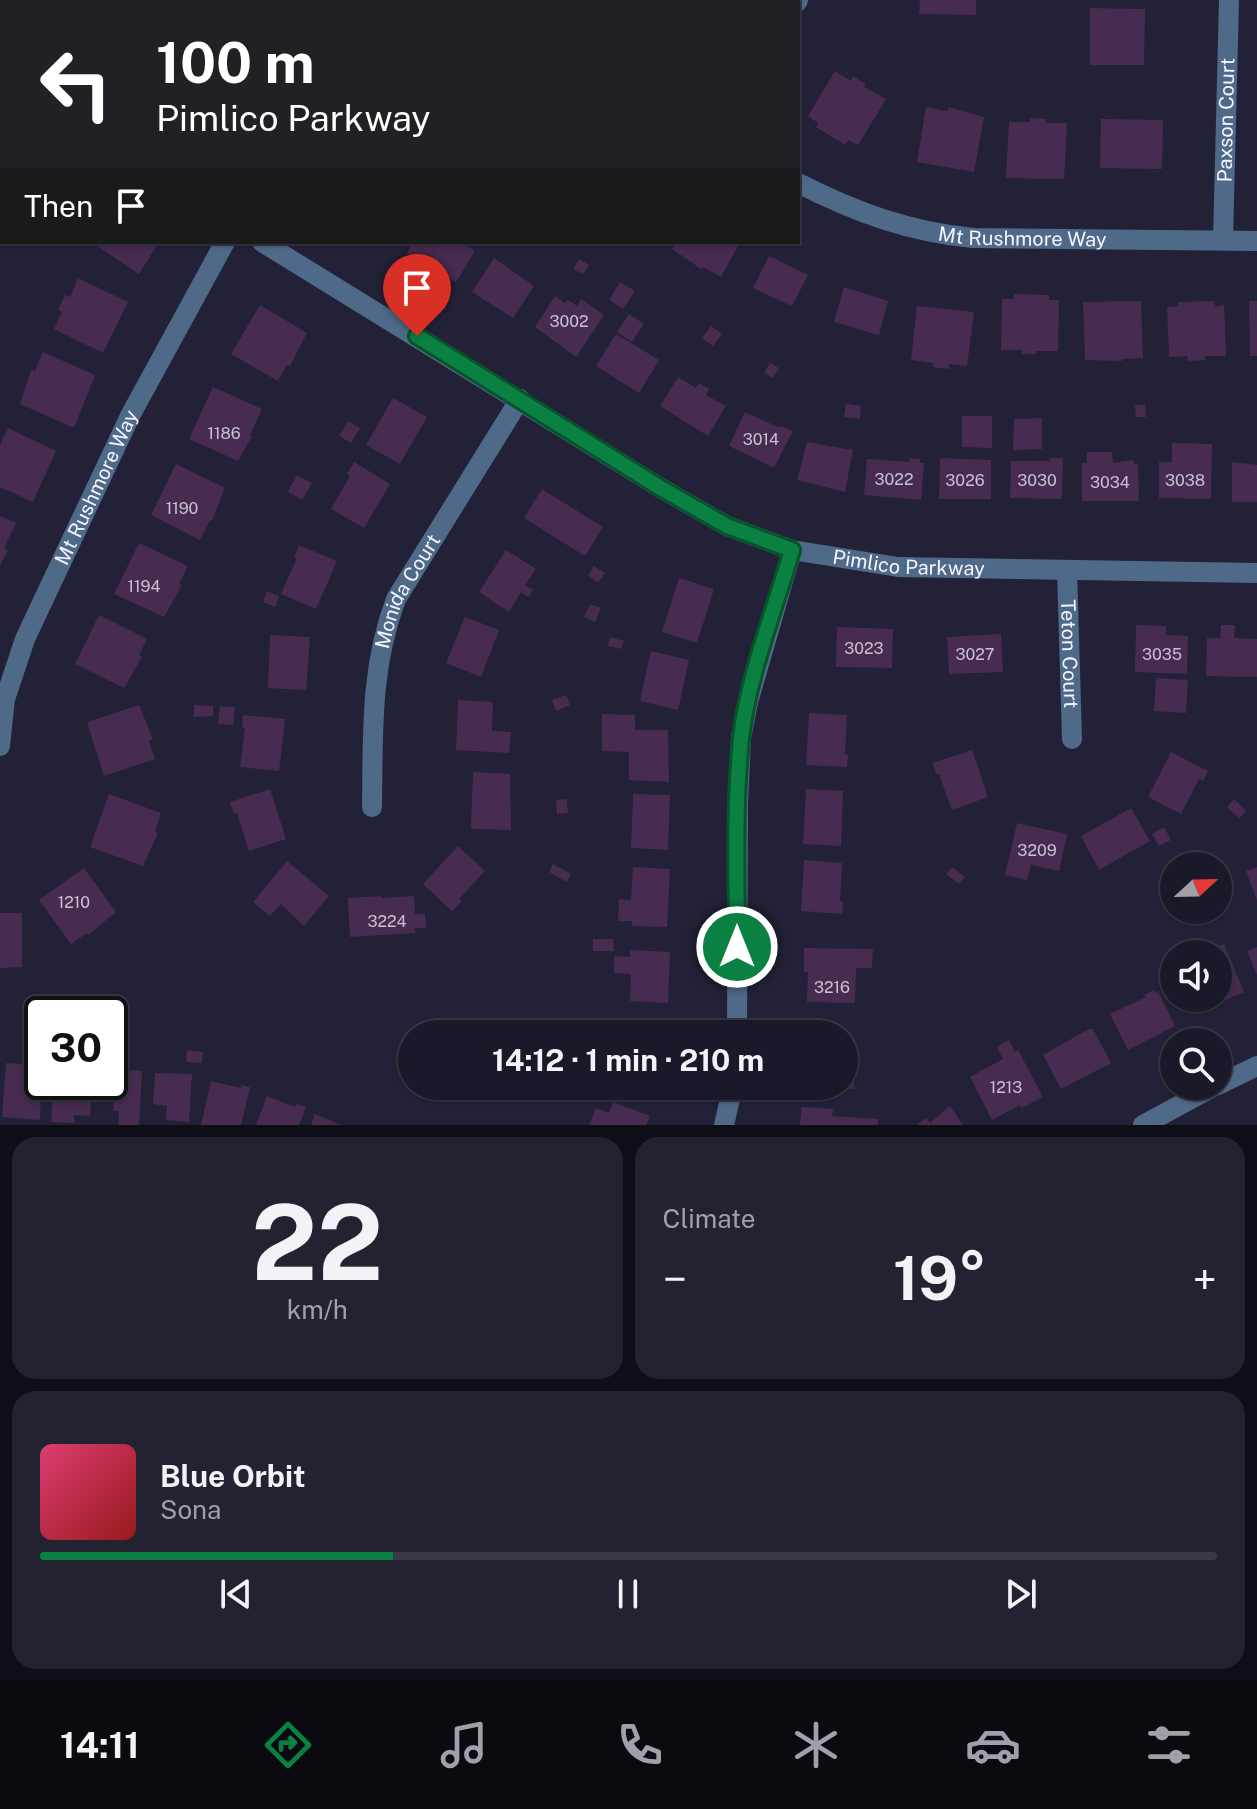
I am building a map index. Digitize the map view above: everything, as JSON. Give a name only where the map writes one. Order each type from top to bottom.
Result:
[{"type":"street","name":"Paxson Court","points":[[1223,240],[1229,0]]},
{"type":"street","name":"Mt Rushmore Way","points":[[800,184],[877,219],[941,235],[1257,241]]},
{"type":"street","name":"Mt Rushmore Way","points":[[0,746],[5,699],[25,639],[131,414],[224,244]]},
{"type":"street","name":"Pimlico Parkway","points":[[265,244],[659,487],[727,526],[792,550],[898,567],[1257,573]]},
{"type":"street","name":"Monida Court","points":[[372,807],[373,712],[377,664],[384,630],[396,599],[520,399]]},
{"type":"street","points":[[737,1020],[741,738],[748,702],[792,550]]},
{"type":"street","name":"Teton Court","points":[[1067,570],[1072,739]]},
{"type":"street","points":[[1232,1078],[1257,1066]]},
{"type":"street","points":[[724,1125],[730,1100]]},
{"type":"street","points":[[1143,1125],[1189,1100]]},
{"type":"building","points":[[920,0],[976,0],[976,15],[919,14]]},
{"type":"building","points":[[1090,8],[1145,9],[1144,65],[1090,65]]},
{"type":"building","points":[[835,71],[851,81],[853,76],[866,84],[864,87],[886,99],[858,145],[848,140],[845,145],[816,127],[818,123],[808,116]]},
{"type":"building","points":[[926,107],[947,111],[949,107],[984,117],[974,172],[917,162]]},
{"type":"building","points":[[1030,118],[1046,119],[1046,123],[1067,123],[1064,179],[1006,178],[1009,122],[1030,122]]},
{"type":"building","points":[[1101,119],[1163,120],[1162,169],[1100,168]]},
{"type":"building","points":[[98,244],[158,244],[139,274],[97,246]]},
{"type":"building","points":[[412,244],[463,244],[475,251],[456,282],[407,253]]},
{"type":"building","points":[[675,244],[739,244],[721,277],[703,267],[701,269],[672,249]]},
{"type":"building","points":[[769,256],[808,275],[792,306],[753,288]]},
{"type":"building","points":[[494,258],[534,286],[513,318],[472,292]]},
{"type":"building","points":[[579,259],[589,265],[583,274],[573,269]]},
{"type":"building","points":[[78,278],[128,302],[103,353],[54,329],[65,295],[70,297]]},
{"type":"building","points":[[620,282],[635,291],[623,309],[609,300]]},
{"type":"building","points":[[844,287],[888,301],[879,335],[834,322]]},
{"type":"building","points":[[1014,294],[1049,295],[1049,300],[1059,300],[1058,351],[1021,354],[1022,350],[1001,350],[1002,299],[1014,299]]},
{"type":"building","points":[[555,296],[577,306],[581,299],[604,315],[576,357],[535,327]]},
{"type":"building","points":[[1141,301],[1143,358],[1085,360],[1083,302]]},
{"type":"building","points":[[1214,301],[1215,307],[1224,305],[1226,356],[1205,356],[1205,360],[1188,361],[1187,356],[1169,357],[1167,307],[1178,306],[1178,302]]},
{"type":"building","points":[[1249,301],[1257,301],[1257,356],[1250,356]]},
{"type":"building","points":[[260,305],[307,333],[290,366],[287,365],[278,381],[231,354]]},
{"type":"building","points":[[917,306],[974,312],[967,366],[949,364],[949,369],[911,360]]},
{"type":"building","points":[[629,314],[644,324],[632,342],[617,332]]},
{"type":"building","points":[[711,326],[722,334],[713,346],[702,338]]},
{"type":"building","points":[[616,334],[659,360],[639,393],[596,366]]},
{"type":"building","points":[[43,352],[95,375],[74,428],[20,404],[31,370],[35,371]]},
{"type":"building","points":[[770,363],[779,368],[773,378],[764,373]]},
{"type":"building","points":[[678,377],[696,388],[699,383],[709,389],[706,395],[726,406],[708,436],[660,406]]},
{"type":"building","points":[[213,387],[262,409],[238,461],[189,439]]},
{"type":"building","points":[[393,398],[427,417],[400,464],[366,445]]},
{"type":"building","points":[[846,404],[861,406],[860,419],[844,417]]},
{"type":"building","points":[[1135,405],[1145,405],[1146,417],[1136,417]]},
{"type":"building","points":[[745,412],[793,431],[774,468],[729,446]]},
{"type":"building","points":[[962,416],[992,416],[992,448],[962,447]]},
{"type":"building","points":[[1042,418],[1042,449],[1013,450],[1014,419]]},
{"type":"building","points":[[348,421],[360,428],[351,443],[339,436]]},
{"type":"building","points":[[8,428],[56,451],[33,502],[0,487],[0,445]]},
{"type":"building","points":[[807,442],[853,450],[845,492],[797,480]]},
{"type":"building","points":[[1172,443],[1212,444],[1211,499],[1159,498],[1159,462],[1172,462]]},
{"type":"building","points":[[1087,452],[1112,452],[1113,463],[1134,460],[1134,464],[1138,463],[1139,501],[1082,501],[1082,463],[1087,463]]},
{"type":"building","points":[[910,458],[920,459],[920,463],[924,463],[921,500],[864,495],[867,459],[909,462]]},
{"type":"building","points":[[942,458],[991,460],[991,499],[939,499]]},
{"type":"building","points":[[1050,458],[1062,458],[1063,461],[1062,499],[1010,498],[1011,461],[1050,461]]},
{"type":"building","points":[[354,462],[390,484],[364,528],[331,509],[350,476],[347,474]]},
{"type":"building","points":[[1232,462],[1257,465],[1257,502],[1232,502]]},
{"type":"building","points":[[176,464],[225,488],[212,521],[200,540],[151,515]]},
{"type":"building","points":[[297,475],[312,483],[302,500],[288,492]]},
{"type":"building","points":[[542,489],[603,527],[585,556],[524,518]]},
{"type":"building","points":[[0,516],[16,523],[4,548],[8,550],[0,566]]},
{"type":"building","points":[[139,543],[188,566],[179,584],[182,585],[164,617],[114,594]]},
{"type":"building","points":[[299,545],[337,561],[316,609],[281,594],[297,558],[294,557]]},
{"type":"building","points":[[506,550],[536,569],[525,585],[533,590],[528,597],[521,592],[509,612],[479,592]]},
{"type":"building","points":[[594,566],[605,573],[598,583],[588,575]]},
{"type":"building","points":[[679,578],[714,589],[697,643],[662,632]]},
{"type":"building","points":[[267,591],[279,596],[275,607],[263,602]]},
{"type":"building","points":[[590,604],[601,608],[595,622],[584,617]]},
{"type":"building","points":[[99,615],[147,639],[139,655],[142,657],[124,688],[75,664]]},
{"type":"building","points":[[465,617],[499,630],[481,677],[446,663]]},
{"type":"building","points":[[1136,625],[1166,626],[1166,635],[1188,636],[1187,674],[1135,672]]},
{"type":"building","points":[[1221,625],[1235,625],[1234,638],[1257,639],[1257,677],[1206,676],[1207,638],[1220,638]]},
{"type":"building","points":[[837,627],[893,629],[892,668],[836,667]]},
{"type":"building","points":[[1001,634],[1003,672],[949,674],[947,637]]},
{"type":"building","points":[[270,635],[310,637],[306,690],[268,688]]},
{"type":"building","points":[[610,637],[624,641],[621,649],[608,646]]},
{"type":"building","points":[[651,651],[689,660],[678,710],[640,701]]},
{"type":"building","points":[[1156,678],[1188,680],[1186,713],[1154,711]]},
{"type":"building","points":[[566,695],[570,705],[556,711],[552,700]]},
{"type":"building","points":[[458,700],[493,702],[492,731],[511,732],[509,753],[456,750]]},
{"type":"building","points":[[139,705],[153,739],[149,741],[155,759],[104,776],[87,722]]},
{"type":"building","points":[[194,705],[213,706],[213,716],[194,717]]},
{"type":"building","points":[[220,706],[235,707],[233,725],[218,724]]},
{"type":"building","points":[[809,713],[847,715],[847,767],[806,765]]},
{"type":"building","points":[[602,714],[635,715],[635,730],[668,730],[669,782],[629,780],[629,752],[602,751]]},
{"type":"building","points":[[243,715],[285,719],[279,771],[240,767],[245,728],[242,727]]},
{"type":"building","points":[[972,750],[988,797],[952,810],[932,763]]},
{"type":"building","points":[[1171,752],[1208,771],[1203,781],[1199,779],[1181,814],[1148,797]]},
{"type":"building","points":[[473,772],[510,774],[511,830],[471,829]]},
{"type":"building","points":[[270,789],[286,839],[249,851],[237,813],[234,814],[230,802]]},
{"type":"building","points":[[806,789],[843,791],[841,846],[803,844]]},
{"type":"building","points":[[109,794],[161,813],[155,832],[158,833],[143,866],[90,847]]},
{"type":"building","points":[[633,794],[670,795],[668,850],[631,848]]},
{"type":"building","points":[[567,799],[568,813],[557,814],[556,800]]},
{"type":"building","points":[[1234,799],[1246,811],[1239,818],[1227,807]]},
{"type":"building","points":[[1131,808],[1150,841],[1099,870],[1081,836]]},
{"type":"building","points":[[1017,823],[1067,834],[1059,871],[1031,865],[1027,880],[1005,875]]},
{"type":"building","points":[[1164,827],[1171,840],[1159,846],[1152,834]]},
{"type":"building","points":[[458,846],[485,871],[452,911],[423,884]]},
{"type":"building","points":[[804,860],[842,863],[842,914],[801,911]]},
{"type":"building","points":[[287,861],[329,896],[304,926],[281,904],[270,916],[253,902]]},
{"type":"building","points":[[553,864],[571,874],[567,882],[549,872]]},
{"type":"building","points":[[633,867],[670,869],[667,927],[632,926],[632,921],[618,921],[619,899],[631,900]]},
{"type":"building","points":[[952,867],[965,877],[959,884],[946,874]]},
{"type":"building","points":[[1257,867],[1257,900],[1246,871]]},
{"type":"building","points":[[84,868],[116,912],[88,935],[71,944],[39,900]]},
{"type":"building","points":[[414,896],[415,914],[425,914],[426,928],[415,928],[416,933],[350,937],[348,898]]},
{"type":"building","points":[[0,913],[22,913],[22,967],[0,968]]},
{"type":"building","points":[[593,939],[613,939],[614,951],[593,951]]},
{"type":"building","points":[[1257,947],[1257,975],[1247,951]]},
{"type":"building","points":[[804,948],[873,949],[872,968],[856,968],[855,1003],[807,1002],[808,972],[804,972]]},
{"type":"building","points":[[630,950],[670,952],[668,1003],[630,1001],[631,974],[614,973],[614,956],[630,957]]},
{"type":"building","points":[[1232,963],[1244,992],[1232,997]]},
{"type":"building","points":[[1158,991],[1160,1012],[1168,1012],[1175,1026],[1160,1028],[1160,1034],[1128,1050],[1110,1014],[1146,997],[1144,995]]},
{"type":"building","points":[[1093,1029],[1111,1063],[1061,1089],[1043,1055]]},
{"type":"building","points":[[1009,1040],[1015,1052],[1018,1050],[1043,1097],[992,1120],[970,1077],[1003,1059],[997,1047]]},
{"type":"building","points":[[187,1050],[203,1052],[202,1063],[186,1062]]},
{"type":"building","points":[[6,1063],[24,1064],[24,1100],[41,1100],[40,1120],[2,1117]]},
{"type":"building","points":[[128,1070],[142,1071],[139,1125],[118,1125],[119,1111],[113,1111],[114,1101],[104,1100],[128,1100]]},
{"type":"building","points":[[155,1073],[192,1074],[189,1122],[166,1120],[167,1106],[153,1104]]},
{"type":"building","points":[[211,1081],[250,1087],[241,1125],[201,1125]]},
{"type":"building","points":[[267,1096],[295,1107],[297,1104],[306,1107],[299,1125],[256,1125]]},
{"type":"building","points":[[53,1100],[91,1100],[90,1116],[74,1115],[74,1123],[51,1122]]},
{"type":"building","points":[[613,1102],[650,1116],[646,1125],[589,1125],[596,1108],[609,1113]]},
{"type":"building","points":[[950,1106],[963,1125],[917,1125],[926,1118],[930,1123]]},
{"type":"building","points":[[802,1107],[833,1109],[832,1116],[878,1119],[878,1125],[800,1125]]},
{"type":"building","points":[[315,1114],[340,1125],[311,1125]]},
{"type":"route","points":[[417,336],[727,526],[792,550],[748,702],[741,738],[737,947]]}]
